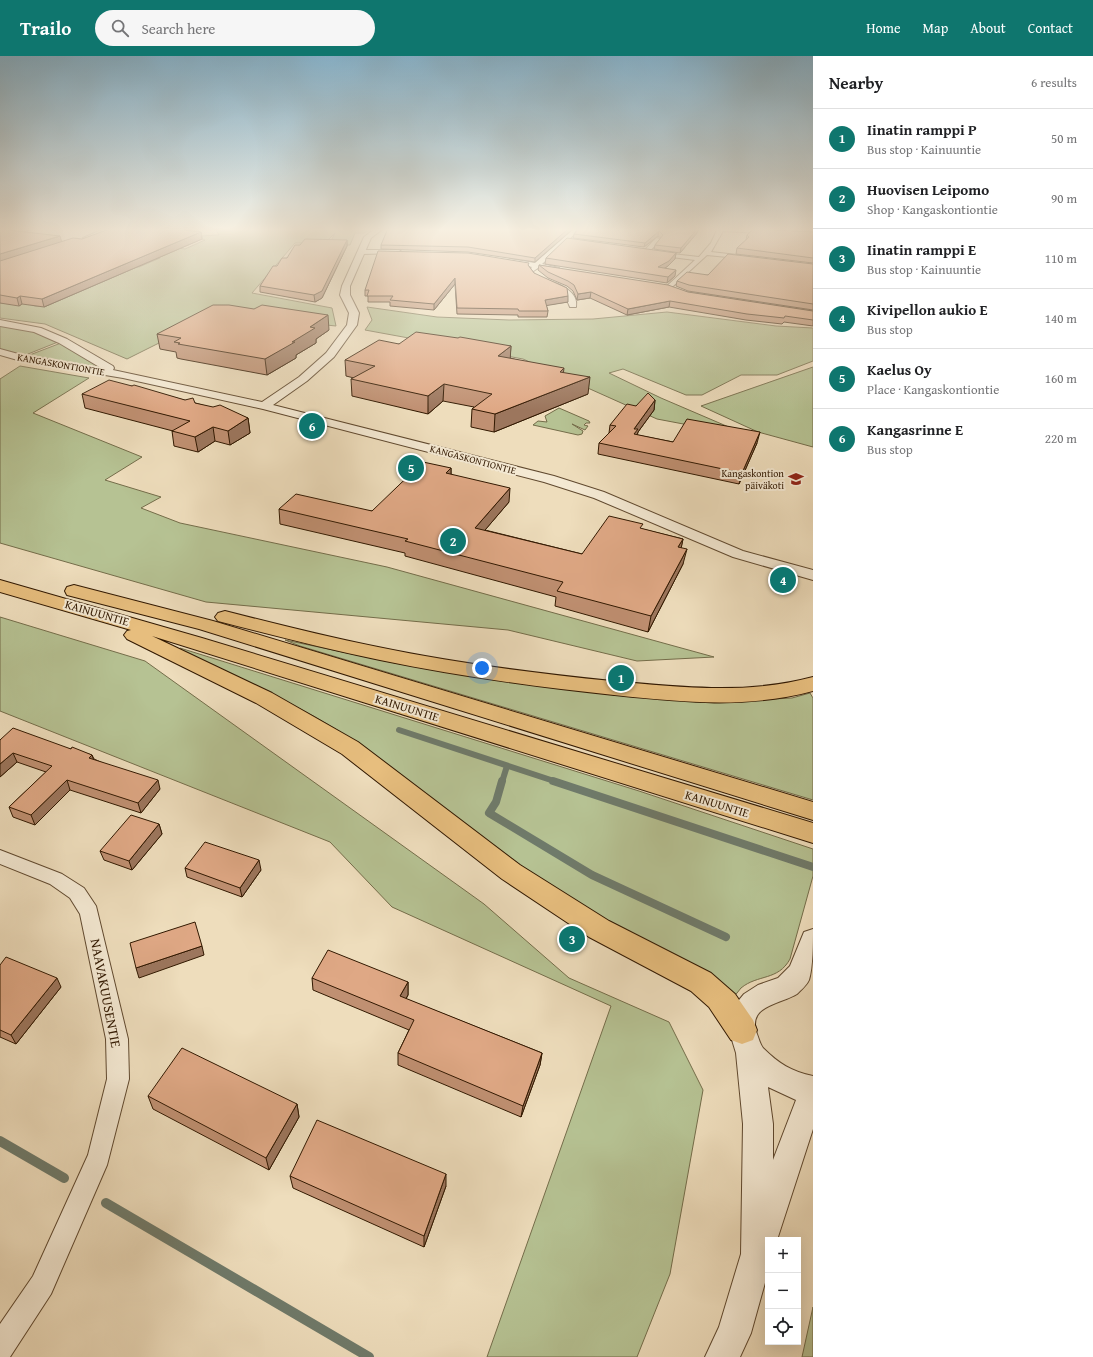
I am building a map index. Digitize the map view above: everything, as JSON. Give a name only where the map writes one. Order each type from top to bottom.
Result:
[{"type":"highway","name":"KAINUUNTIE","points":[[0,571],[203,644],[813,833]]},
{"type":"highway","name":"KAINUUNTIE","points":[[0,586],[206,625],[813,812]]},
{"type":"highway","points":[[82,601],[187,608],[401,658],[545,681],[678,695],[737,695],[796,690],[813,684]]},
{"type":"highway","points":[[82,601],[264,698],[350,748],[511,872],[598,929],[701,982],[715,992],[728,1007],[746,1042]]},
{"type":"street","points":[[264,406],[303,379],[330,355],[352,325],[354,313],[345,295],[346,289]]},
{"type":"street","points":[[562,289],[570,292],[573,298],[573,305]]},
{"type":"street","points":[[673,289],[680,292]]},
{"type":"street","name":"KANGASKONTIONTIE","points":[[0,323],[37,330],[63,342],[123,375]]},
{"type":"street","name":"KANGASKONTIONTIE","points":[[0,352],[21,358],[123,375],[264,406],[565,484],[606,498],[738,554],[813,575]]},
{"type":"street","name":"NAAVAKUUSENTIE","points":[[0,857],[56,879],[77,893],[90,912],[117,1039],[118,1079],[96,1164],[42,1285],[0,1348]]},
{"type":"street","points":[[757,1254],[758,1124],[746,1042],[744,1015],[753,1002],[767,993],[787,986],[800,972],[813,939]]},
{"type":"street","points":[[746,1042],[768,1072],[793,1087],[813,1090]]},
{"type":"street","points":[[722,1357],[734,1333],[757,1254],[795,1137],[807,1108],[813,1102]]},
{"type":"green space","points":[[13,289],[256,289],[252,293],[332,308],[336,326],[217,314],[127,359],[45,324],[0,318],[0,303],[27,302],[35,306],[41,306]]},
{"type":"green space","points":[[367,307],[437,317],[509,320],[593,319],[667,312],[776,326],[813,328],[813,361],[777,375],[741,375],[702,395],[686,395],[623,369],[609,373],[661,398],[752,437],[657,419],[523,359],[365,330],[372,320]]},
{"type":"green space","points":[[0,324],[26,329],[58,342],[23,356],[0,350]]},
{"type":"green space","points":[[61,343],[112,371],[27,356]]},
{"type":"green space","points":[[20,366],[89,378],[33,413],[142,457],[105,480],[161,497],[141,508],[180,523],[387,567],[714,657],[637,661],[508,630],[206,602],[0,543],[0,379]]},
{"type":"green space","points":[[813,367],[813,447],[758,432],[701,406]]},
{"type":"green space","points":[[559,408],[589,421],[590,423],[586,423],[584,425],[588,426],[585,430],[572,424],[583,431],[582,434],[578,435],[533,425],[538,421],[547,422],[545,416]]},
{"type":"green space","points":[[0,617],[145,661],[484,904],[569,978],[669,1022],[703,1090],[670,1274],[637,1357],[487,1357],[611,1006],[392,907],[330,842],[0,711]]},
{"type":"green space","points":[[285,640],[395,663],[541,686],[737,701],[792,698],[810,693],[813,698],[813,800],[300,646]]},
{"type":"green space","points":[[180,648],[639,791],[813,849],[813,876],[790,959],[780,971],[747,984],[741,988],[733,998],[623,935],[541,885],[455,821],[397,773],[336,729],[270,693],[178,652]]},
{"type":"green space","points":[[813,1307],[813,1357],[802,1357]]},
{"type":"building","points":[[0,289],[66,289],[42,299],[20,296],[17,298],[0,295]]},
{"type":"building","points":[[276,289],[323,289],[322,291],[314,295]]},
{"type":"building","points":[[365,289],[446,289],[434,304],[390,300],[393,296],[367,296],[369,290],[365,290]]},
{"type":"building","points":[[456,289],[567,289],[568,296],[545,300],[548,311],[457,308]]},
{"type":"building","points":[[576,289],[679,289],[688,292],[813,311],[813,320],[785,316],[784,318],[747,314],[670,301],[628,309],[591,292],[578,294]]},
{"type":"building","points":[[713,289],[813,289],[813,304]]},
{"type":"building","points":[[213,305],[229,305],[254,309],[262,305],[328,315],[310,327],[315,328],[292,342],[295,342],[265,359],[178,344],[180,343],[174,342],[181,338],[157,334]]},
{"type":"building","points":[[416,332],[458,338],[460,337],[511,346],[498,356],[564,368],[560,372],[590,377],[495,414],[472,409],[492,394],[444,384],[428,396],[351,379],[375,366],[345,360],[379,340],[399,344]]},
{"type":"building","points":[[109,380],[132,386],[134,385],[185,400],[193,398],[195,403],[213,407],[220,405],[248,418],[228,431],[213,427],[195,437],[172,431],[190,421],[82,394]]},
{"type":"building","points":[[648,393],[655,400],[634,429],[638,429],[634,434],[673,442],[687,419],[760,432],[742,473],[599,443],[616,426],[610,425],[627,404],[636,406]]},
{"type":"building","points":[[423,462],[451,468],[446,473],[510,488],[475,528],[582,554],[609,516],[643,524],[640,528],[683,539],[678,547],[687,549],[651,616],[557,591],[563,582],[405,541],[408,539],[279,509],[296,494],[372,511]]},
{"type":"building","points":[[13,728],[92,755],[89,758],[158,780],[138,803],[67,780],[31,815],[9,807],[52,766],[13,753],[0,764],[0,740]]},
{"type":"building","points":[[131,815],[159,824],[129,861],[100,851]]},
{"type":"building","points":[[205,842],[259,860],[240,888],[185,868]]},
{"type":"building","points":[[195,922],[202,946],[136,968],[130,943]]},
{"type":"building","points":[[328,950],[408,982],[400,996],[542,1053],[523,1106],[398,1053],[414,1020],[312,978]]},
{"type":"building","points":[[6,957],[57,978],[11,1035],[0,1030],[0,965]]},
{"type":"building","points":[[182,1048],[297,1104],[266,1158],[148,1096]]},
{"type":"building","points":[[317,1120],[446,1174],[424,1236],[290,1176]]},
{"type":"waterway","points":[[399,730],[557,782]]},
{"type":"waterway","points":[[502,782],[507,766]]},
{"type":"waterway","points":[[502,781],[496,802],[489,813],[592,875],[726,937]]},
{"type":"waterway","points":[[553,781],[813,867]]},
{"type":"waterway","points":[[0,1141],[64,1178]]},
{"type":"waterway","points":[[106,1203],[369,1357]]},
{"type":"place","name":"Kangasrinne E","points":[[312,426]]},
{"type":"place","name":"Kaelus Oy","points":[[411,468]]},
{"type":"place","name":"Kangaskontion päiväkoti","points":[[796,479]]},
{"type":"place","name":"Huovisen Leipomo","points":[[453,541]]},
{"type":"place","name":"Kivipellon aukio E","points":[[783,580]]},
{"type":"place","name":"Iinatin ramppi P","points":[[621,678]]},
{"type":"place","name":"Iinatin ramppi E","points":[[572,939]]}]
